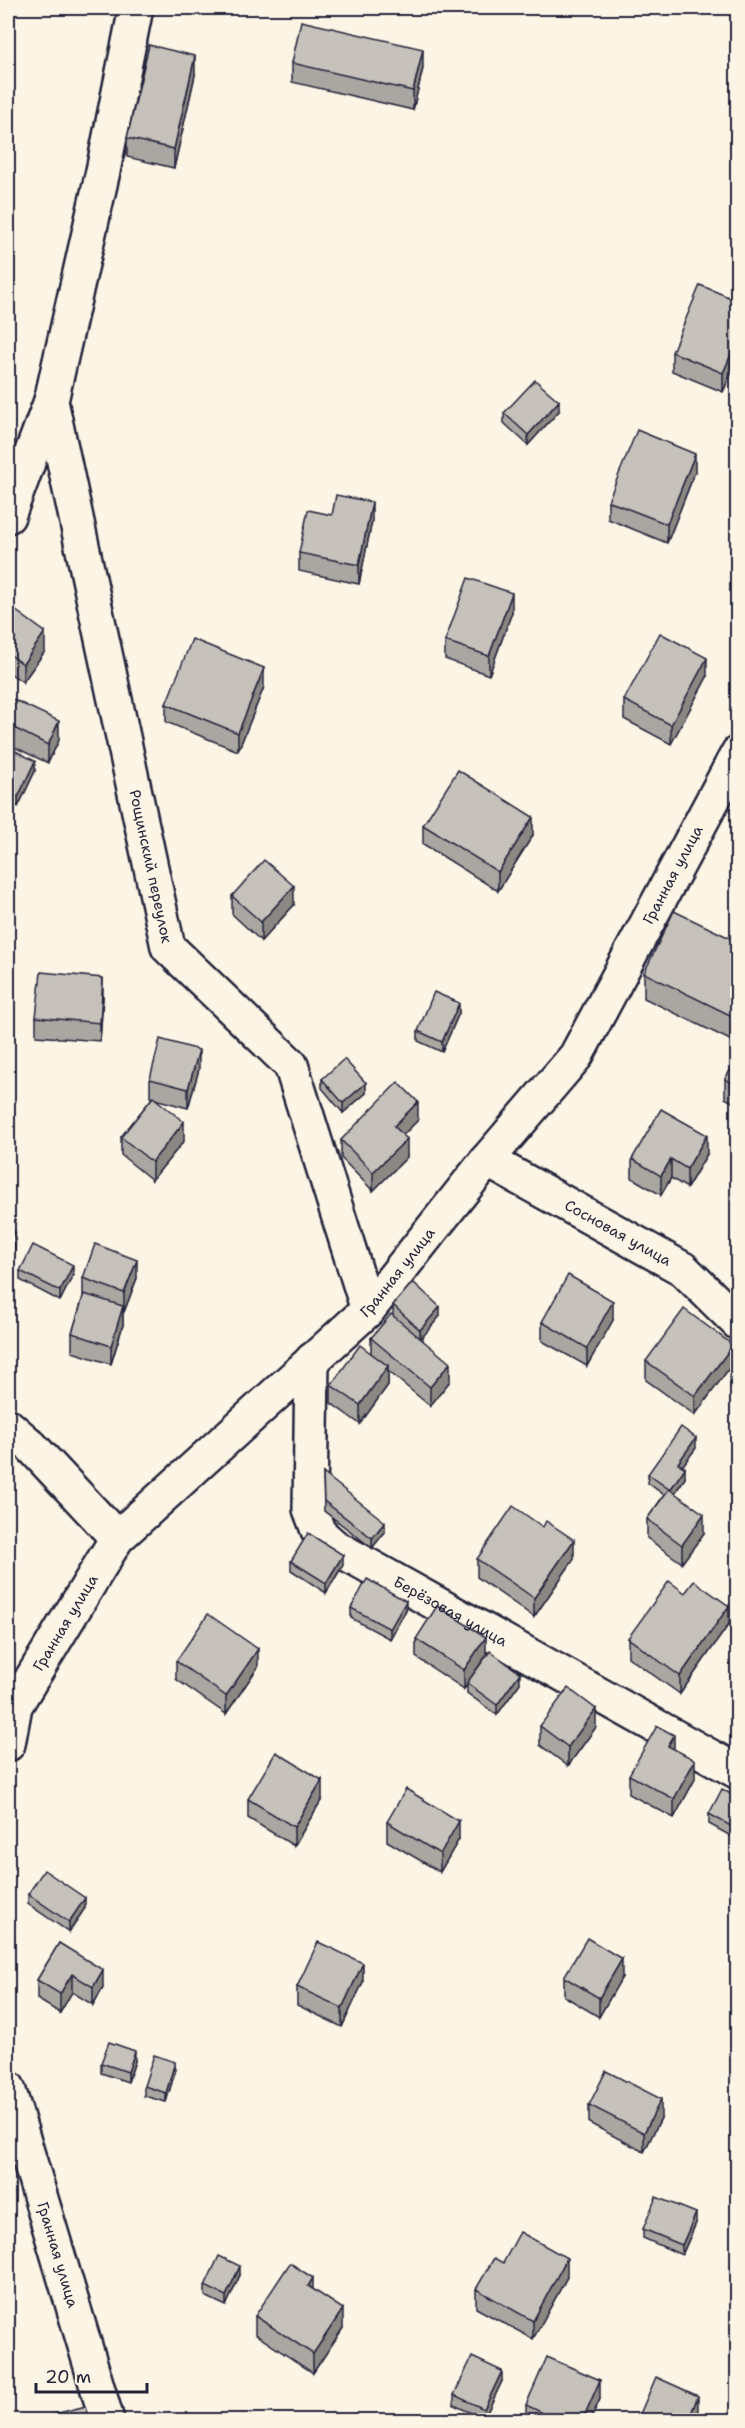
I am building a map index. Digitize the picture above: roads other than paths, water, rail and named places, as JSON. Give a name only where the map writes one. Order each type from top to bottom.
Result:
[{"type":"street","points":[[8,516],[51,401],[104,171],[136,8]]},
{"type":"street","name":"Рощинский переулок","points":[[51,401],[168,947],[291,1065],[368,1310]]},
{"type":"street","name":"Гранная улица","points":[[8,1744],[15,1706],[117,1538],[368,1310],[487,1160],[576,1056],[738,753]]},
{"type":"street","name":"Сосновая улица","points":[[487,1160],[683,1269],[738,1323]]},
{"type":"street","name":"Берёзовая улица","points":[[312,1360],[310,1509],[319,1533],[335,1547],[738,1772]]},
{"type":"street","points":[[8,1426],[31,1446],[117,1538]]},
{"type":"street","name":"Гранная улица","points":[[8,2088],[107,2421]]}]
